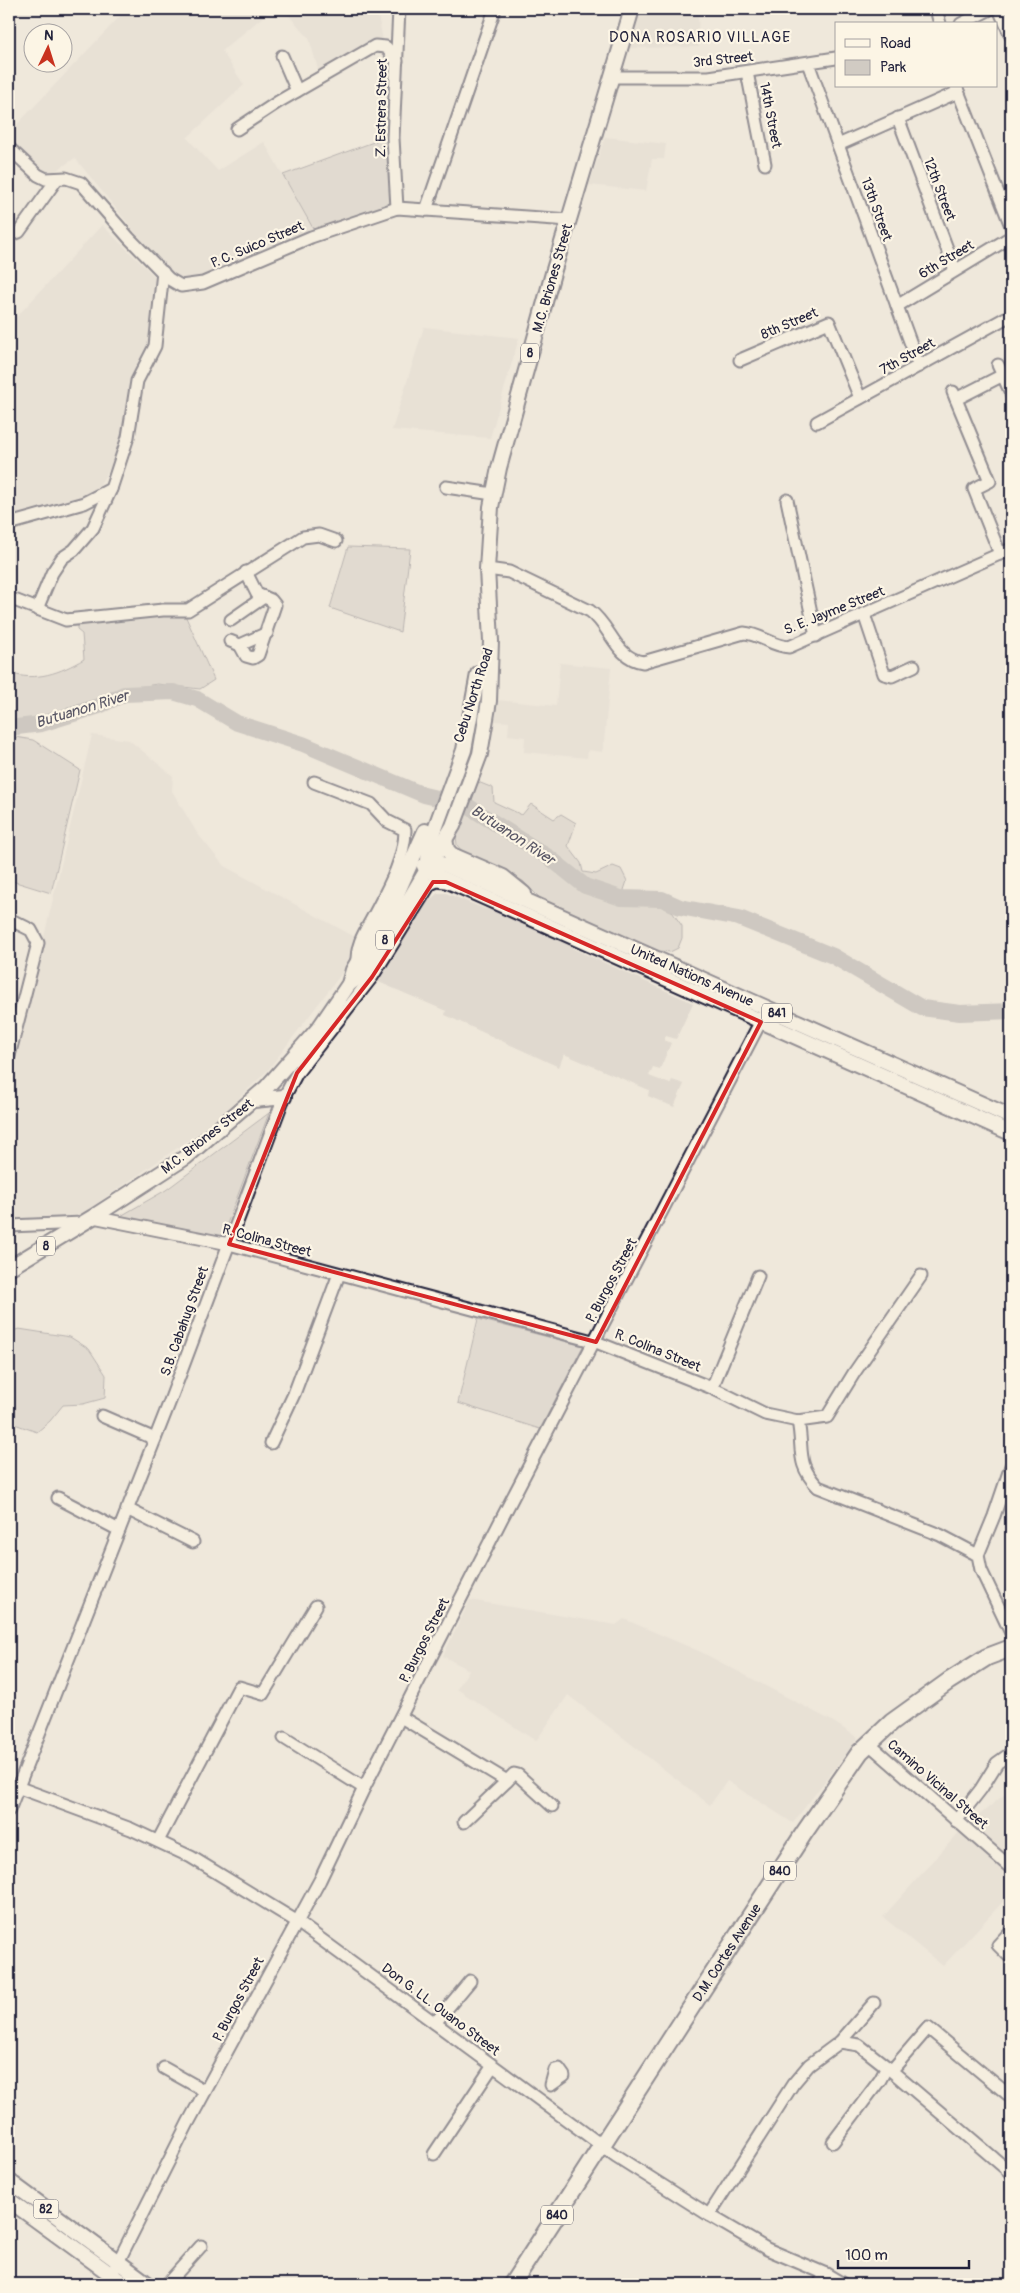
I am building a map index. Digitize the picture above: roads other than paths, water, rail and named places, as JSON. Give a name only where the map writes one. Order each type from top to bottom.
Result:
[{"type":"highway","name":"D.M. Cortes Avenue","points":[[512,2284],[804,1833],[868,1743],[892,1722],[971,1666],[987,1657],[1011,1648]]},
{"type":"main road","name":"M.C. Briones Street","points":[[491,641],[487,570],[494,494],[506,436],[632,9]]},
{"type":"main road","name":"Cebu North Road","points":[[435,818],[468,736],[478,674],[491,641]]},
{"type":"main road","name":"Cebu North Road","points":[[445,839],[453,826],[472,780],[482,747],[487,717],[491,641]]},
{"type":"main road","points":[[435,818],[428,847],[429,864],[436,875],[446,882]]},
{"type":"main road","name":"8","points":[[402,883],[435,818]]},
{"type":"main road","name":"M.C. Briones Street","points":[[349,984],[366,972],[445,839]]},
{"type":"main road","points":[[445,839],[447,850],[452,855],[503,877],[543,908]]},
{"type":"main road","points":[[402,883],[415,871],[429,864]]},
{"type":"main road","name":"United Nations Avenue","points":[[429,864],[446,865],[1011,1117]]},
{"type":"main road","name":"United Nations Avenue","points":[[446,882],[1011,1133]]},
{"type":"main road","name":"M.C. Briones Street","points":[[9,1268],[186,1157],[254,1100],[319,1028],[349,984],[357,964],[402,883]]},
{"type":"main road","points":[[254,1100],[284,1097]]},
{"type":"main road","name":"82","points":[[9,2182],[148,2284]]},
{"type":"main road","name":"82","points":[[9,2200],[109,2280],[124,2284]]},
{"type":"street","name":"Z. Estrera Street","points":[[397,208],[393,138],[399,9]]},
{"type":"street","points":[[426,210],[495,9]]},
{"type":"street","points":[[936,9],[939,22]]},
{"type":"street","points":[[965,22],[990,9]]},
{"type":"street","points":[[999,9],[1011,36]]},
{"type":"street","points":[[237,129],[297,91],[376,46],[386,46],[397,61]]},
{"type":"street","points":[[282,56],[297,91]]},
{"type":"street","name":"3rd Street","points":[[612,77],[709,77],[835,58]]},
{"type":"street","name":"13th Street","points":[[808,62],[919,366]]},
{"type":"street","name":"14th Street","points":[[747,72],[765,164]]},
{"type":"street","points":[[838,145],[957,89],[1008,209],[1011,226]]},
{"type":"street","name":"12th Street","points":[[898,118],[955,270]]},
{"type":"street","name":"P. C. Suico Street","points":[[9,148],[38,175],[46,179],[72,179],[80,183],[163,272],[175,284],[181,286],[194,285],[311,237],[397,208],[569,220]]},
{"type":"street","points":[[9,235],[19,232],[57,179]]},
{"type":"street","name":"6th Street","points":[[897,306],[1011,237]]},
{"type":"street","points":[[37,609],[52,573],[62,558],[74,550],[93,528],[111,488],[128,437],[137,381],[155,346],[163,272]]},
{"type":"street","name":"7th Street","points":[[817,422],[1011,315]]},
{"type":"street","name":"8th Street","points":[[740,360],[829,322],[860,398]]},
{"type":"street","points":[[1000,554],[974,489],[990,481],[955,395],[1000,370],[1011,393]]},
{"type":"street","points":[[446,487],[494,494]]},
{"type":"street","points":[[9,524],[84,503],[111,488]]},
{"type":"street","points":[[787,500],[816,636]]},
{"type":"street","points":[[9,598],[66,620],[128,613],[188,610],[303,538],[319,534],[336,541]]},
{"type":"street","name":"S. E. Jayme Street","points":[[487,570],[508,572],[590,611],[600,620],[626,655],[634,661],[643,662],[744,633],[752,634],[774,644],[789,647],[1011,549]]},
{"type":"street","points":[[246,572],[257,594],[272,600],[276,605],[267,633],[262,648],[253,658],[246,656],[235,643],[267,633]]},
{"type":"street","points":[[231,620],[264,597]]},
{"type":"street","points":[[864,614],[884,674],[892,676],[914,666]]},
{"type":"street","points":[[314,782],[371,804],[387,820],[405,830],[405,840],[389,885],[358,946],[357,964]]},
{"type":"street","name":"S.B. Cabahug Street","points":[[9,1810],[15,1782],[155,1439],[284,1097],[297,1073],[372,977],[430,884],[437,881],[446,882]]},
{"type":"street","points":[[9,919],[31,930],[38,943],[9,1056]]},
{"type":"street","name":"P. Burgos Street","points":[[109,2280],[205,2091],[320,1880],[364,1788],[767,1008]]},
{"type":"street","name":"R. Colina Street","points":[[9,1226],[88,1220],[229,1244],[596,1342],[712,1388],[765,1414],[798,1421],[827,1417],[854,1373],[921,1276]]},
{"type":"street","points":[[271,1442],[294,1394],[339,1274]]},
{"type":"street","points":[[712,1388],[758,1276]]},
{"type":"street","points":[[102,1416],[155,1439]]},
{"type":"street","points":[[798,1421],[802,1462],[807,1475],[818,1488],[961,1544],[978,1556]]},
{"type":"street","points":[[1011,1466],[978,1556],[981,1570],[1011,1633]]},
{"type":"street","points":[[58,1498],[119,1530]]},
{"type":"street","points":[[127,1509],[193,1542]]},
{"type":"street","points":[[158,1841],[238,1687],[264,1694],[316,1606]]},
{"type":"street","points":[[401,1717],[507,1781]]},
{"type":"street","points":[[284,1738],[364,1788]]},
{"type":"street","name":"Camino Vicinal Street","points":[[868,1743],[1011,1868]]},
{"type":"street","points":[[956,1821],[981,1789],[997,1763],[1011,1753]]},
{"type":"street","name":"Don G. LL. Ouano Street","points":[[9,1772],[15,1782],[158,1841],[191,1857],[296,1922],[602,2147],[709,2216],[767,2249],[826,2274],[843,2284]]},
{"type":"street","points":[[464,1822],[514,1774],[518,1775],[552,1806]]},
{"type":"street","points":[[1011,1931],[998,1945],[1011,1958]]},
{"type":"street","points":[[435,2023],[470,1981]]},
{"type":"street","points":[[709,2216],[793,2084],[809,2065],[840,2042],[874,2003]]},
{"type":"street","points":[[833,2142],[890,2068],[928,2028],[1011,2097]]},
{"type":"street","points":[[840,2042],[859,2045],[890,2068],[1011,2173]]},
{"type":"street","points":[[434,2154],[492,2067]]},
{"type":"street","points":[[164,2068],[205,2091]]},
{"type":"street","points":[[167,2284],[201,2246]]},
{"type":"street","points":[[819,2284],[826,2274]]},
{"type":"waterway","name":"Butuanon River","points":[[9,728],[41,724],[99,706],[124,694],[173,692],[197,699],[237,723],[303,744],[424,795],[466,805],[550,858],[585,886],[621,898],[662,899],[680,907],[739,918],[833,956],[922,1008],[960,1013],[1011,1011]]},
{"type":"district","name":"DONA ROSARIO VILLAGE","points":[[700,37]]}]
